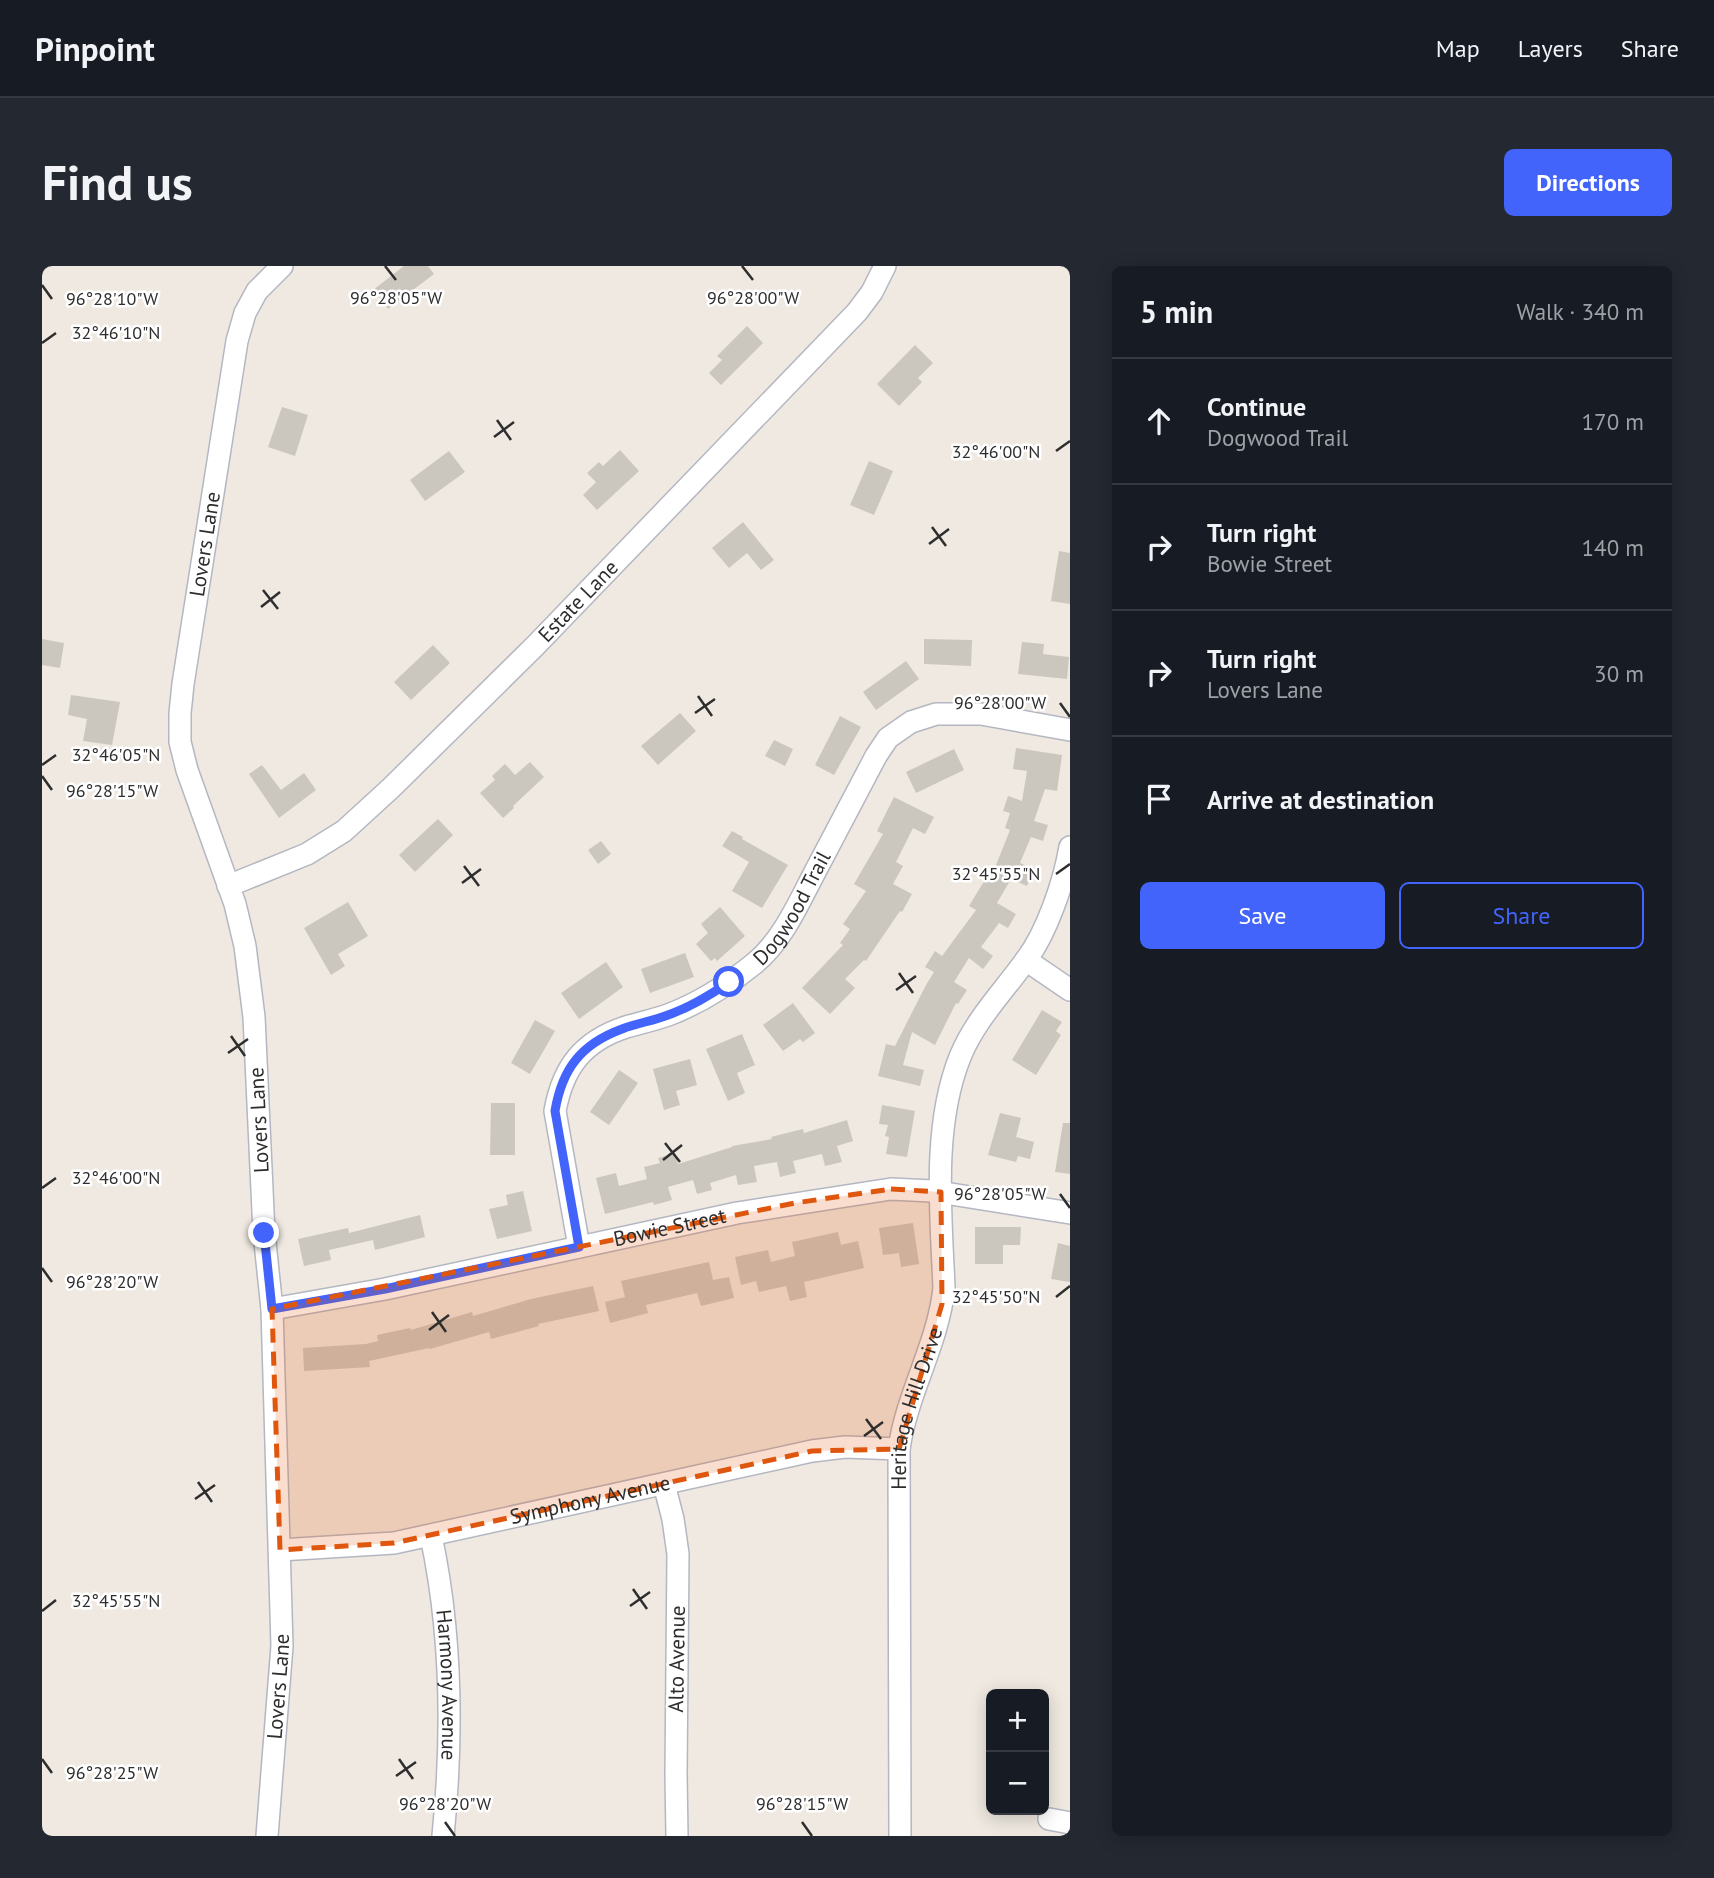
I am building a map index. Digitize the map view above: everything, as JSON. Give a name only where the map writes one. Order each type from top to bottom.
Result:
[{"type":"street","name":"Lovers Lane","points":[[267,1836],[282,1646],[272,1309],[264,1233],[250,980],[235,904],[187,770],[180,742],[180,713],[237,341],[245,313],[257,291],[282,266]]},
{"type":"street","name":"Estate Lane","points":[[228,887],[307,854],[344,831],[391,788],[536,646],[857,312],[872,292],[885,266]]},
{"type":"street","name":"Dogwood Trail","points":[[579,1247],[555,1111],[559,1091],[569,1068],[581,1054],[600,1038],[701,1001],[757,962],[774,943],[796,908],[888,738],[911,723],[936,715],[981,714],[1070,730]]},
{"type":"street","name":"Heritage Hill Drive","points":[[900,1836],[899,1448],[905,1418],[942,1304],[944,1289],[941,1192],[943,1141],[949,1097],[960,1057],[977,1023],[1035,947],[1066,869],[1070,847]]},
{"type":"street","points":[[1026,960],[1070,990]]},
{"type":"street","name":"Bowie Street","points":[[272,1309],[385,1289],[737,1213],[891,1189],[941,1192],[1070,1213]]},
{"type":"street","name":"Symphony Avenue","points":[[280,1550],[381,1545],[830,1448],[899,1448]]},
{"type":"street","name":"Alto Avenue","points":[[664,1484],[678,1554],[677,1836]]},
{"type":"street","name":"Harmony Avenue","points":[[431,1536],[443,1601],[450,1724],[449,1781],[443,1836]]},
{"type":"street","points":[[1049,1819],[1070,1823]]},
{"type":"highlighted area","points":[[891,1189],[941,1192],[942,1304],[899,1449],[812,1451],[394,1543],[280,1550],[272,1309],[795,1203]]},
{"type":"building","points":[[404,266],[428,266],[434,274],[388,309],[373,290]]},
{"type":"building","points":[[747,326],[763,343],[721,385],[709,373],[722,360],[717,356]]},
{"type":"building","points":[[915,345],[933,363],[918,378],[922,382],[899,406],[877,384]]},
{"type":"building","points":[[282,407],[308,415],[295,456],[268,447]]},
{"type":"building","points":[[620,450],[639,471],[597,510],[583,495],[596,482],[587,473],[599,462],[603,466]]},
{"type":"building","points":[[449,451],[465,472],[425,501],[410,480]]},
{"type":"building","points":[[869,461],[893,471],[874,515],[850,505]]},
{"type":"building","points":[[743,522],[774,560],[761,570],[747,553],[729,568],[712,548]]},
{"type":"building","points":[[1059,551],[1070,553],[1070,604],[1051,601]]},
{"type":"building","points":[[42,639],[64,643],[60,668],[42,665]]},
{"type":"building","points":[[924,639],[972,640],[971,666],[924,664]]},
{"type":"building","points":[[1022,642],[1044,644],[1043,654],[1069,657],[1067,679],[1018,674]]},
{"type":"building","points":[[433,645],[450,663],[411,700],[394,682]]},
{"type":"building","points":[[906,661],[919,679],[876,710],[863,692]]},
{"type":"building","points":[[71,695],[120,702],[112,745],[83,741],[87,719],[68,715]]},
{"type":"building","points":[[680,713],[696,731],[658,765],[641,746]]},
{"type":"building","points":[[840,716],[861,727],[834,775],[815,765]]},
{"type":"building","points":[[774,740],[793,749],[785,766],[765,756]]},
{"type":"building","points":[[1016,748],[1062,755],[1057,791],[1045,789],[1034,821],[1048,825],[1043,841],[1031,837],[1020,863],[1034,869],[1027,886],[1011,879],[997,903],[1016,914],[1008,928],[999,923],[981,947],[993,956],[983,969],[969,958],[954,982],[967,990],[958,1004],[956,1003],[935,1045],[912,1032],[903,1065],[924,1070],[920,1086],[878,1076],[886,1044],[895,1046],[934,972],[925,967],[935,951],[942,956],[976,910],[969,906],[986,878],[990,880],[1010,830],[1005,828],[1010,813],[1003,811],[1008,796],[1022,801],[1027,771],[1013,769]]},
{"type":"building","points":[[954,749],[964,770],[916,793],[906,772]]},
{"type":"building","points":[[530,762],[544,777],[503,818],[480,793],[495,780],[492,776],[505,764],[515,775]]},
{"type":"building","points":[[262,765],[281,790],[304,773],[316,790],[279,818],[249,774]]},
{"type":"building","points":[[894,797],[934,817],[925,834],[913,828],[896,862],[903,866],[893,884],[912,894],[866,961],[845,979],[855,988],[830,1014],[802,988],[843,945],[840,943],[850,929],[843,924],[866,891],[854,884],[883,834],[877,831]]},
{"type":"building","points":[[438,819],[453,835],[415,872],[399,855]]},
{"type":"building","points":[[732,831],[788,865],[762,908],[732,891],[749,862],[722,846]]},
{"type":"building","points":[[601,841],[611,854],[598,864],[588,850]]},
{"type":"building","points":[[348,902],[368,936],[338,954],[345,966],[331,975],[304,928]]},
{"type":"building","points":[[720,907],[745,936],[717,961],[715,958],[711,961],[696,944],[708,933],[701,924]]},
{"type":"building","points":[[685,953],[694,977],[650,993],[641,969]]},
{"type":"building","points":[[606,962],[623,987],[579,1019],[561,993]]},
{"type":"building","points":[[793,1003],[815,1033],[803,1042],[800,1039],[783,1051],[763,1025]]},
{"type":"building","points":[[1042,1010],[1062,1022],[1056,1031],[1061,1035],[1036,1075],[1012,1060]]},
{"type":"building","points":[[535,1020],[555,1031],[530,1074],[511,1063]]},
{"type":"building","points":[[742,1034],[755,1065],[737,1073],[745,1093],[728,1101],[706,1049]]},
{"type":"building","points":[[690,1059],[697,1085],[676,1091],[680,1105],[664,1110],[653,1069]]},
{"type":"building","points":[[619,1070],[638,1083],[609,1125],[590,1112]]},
{"type":"building","points":[[491,1103],[515,1103],[515,1155],[490,1155]]},
{"type":"building","points":[[882,1105],[915,1111],[907,1157],[886,1154],[889,1137],[885,1136],[888,1125],[879,1124]]},
{"type":"building","points":[[1000,1113],[1021,1118],[1016,1137],[1034,1142],[1030,1159],[1018,1156],[1016,1162],[988,1155]]},
{"type":"building","points":[[847,1120],[853,1141],[837,1146],[842,1162],[825,1166],[822,1154],[793,1161],[796,1173],[780,1177],[777,1162],[754,1166],[757,1182],[738,1185],[736,1175],[710,1183],[712,1190],[697,1194],[693,1180],[668,1187],[672,1200],[605,1214],[596,1178],[616,1173],[619,1186],[647,1179],[644,1167],[660,1163],[658,1158],[675,1153],[678,1164],[732,1146],[772,1139],[771,1137],[803,1129],[804,1133]]},
{"type":"building","points":[[1063,1123],[1070,1123],[1070,1174],[1055,1172]]},
{"type":"building","points":[[523,1191],[532,1231],[497,1239],[489,1209],[508,1205],[506,1195]]},
{"type":"building","points":[[420,1215],[425,1237],[375,1250],[373,1240],[329,1250],[331,1260],[304,1266],[298,1239],[348,1228],[349,1233]]},
{"type":"building","points":[[913,1223],[919,1264],[901,1267],[899,1253],[883,1255],[879,1228]]},
{"type":"building","points":[[975,1227],[1021,1227],[1020,1245],[1003,1245],[1003,1264],[975,1264]]},
{"type":"building","points":[[838,1232],[841,1245],[858,1241],[864,1268],[804,1282],[807,1297],[790,1301],[786,1286],[759,1292],[756,1281],[741,1285],[735,1257],[768,1250],[771,1262],[795,1256],[792,1242]]},
{"type":"building","points":[[1058,1243],[1070,1246],[1070,1282],[1051,1279]]},
{"type":"building","points":[[709,1262],[713,1280],[729,1277],[734,1298],[701,1306],[697,1293],[646,1305],[648,1313],[610,1323],[605,1302],[625,1297],[621,1281]]},
{"type":"building","points":[[593,1286],[599,1311],[538,1324],[539,1326],[491,1339],[489,1332],[430,1349],[369,1361],[370,1367],[304,1371],[303,1348],[366,1344],[378,1341],[377,1335],[410,1328],[411,1330],[472,1312],[473,1316],[531,1299]]},
{"type":"route","points":[[264,1233],[272,1309],[385,1289],[579,1247],[555,1111],[559,1091],[569,1068],[600,1038],[701,1001],[729,982]]}]
